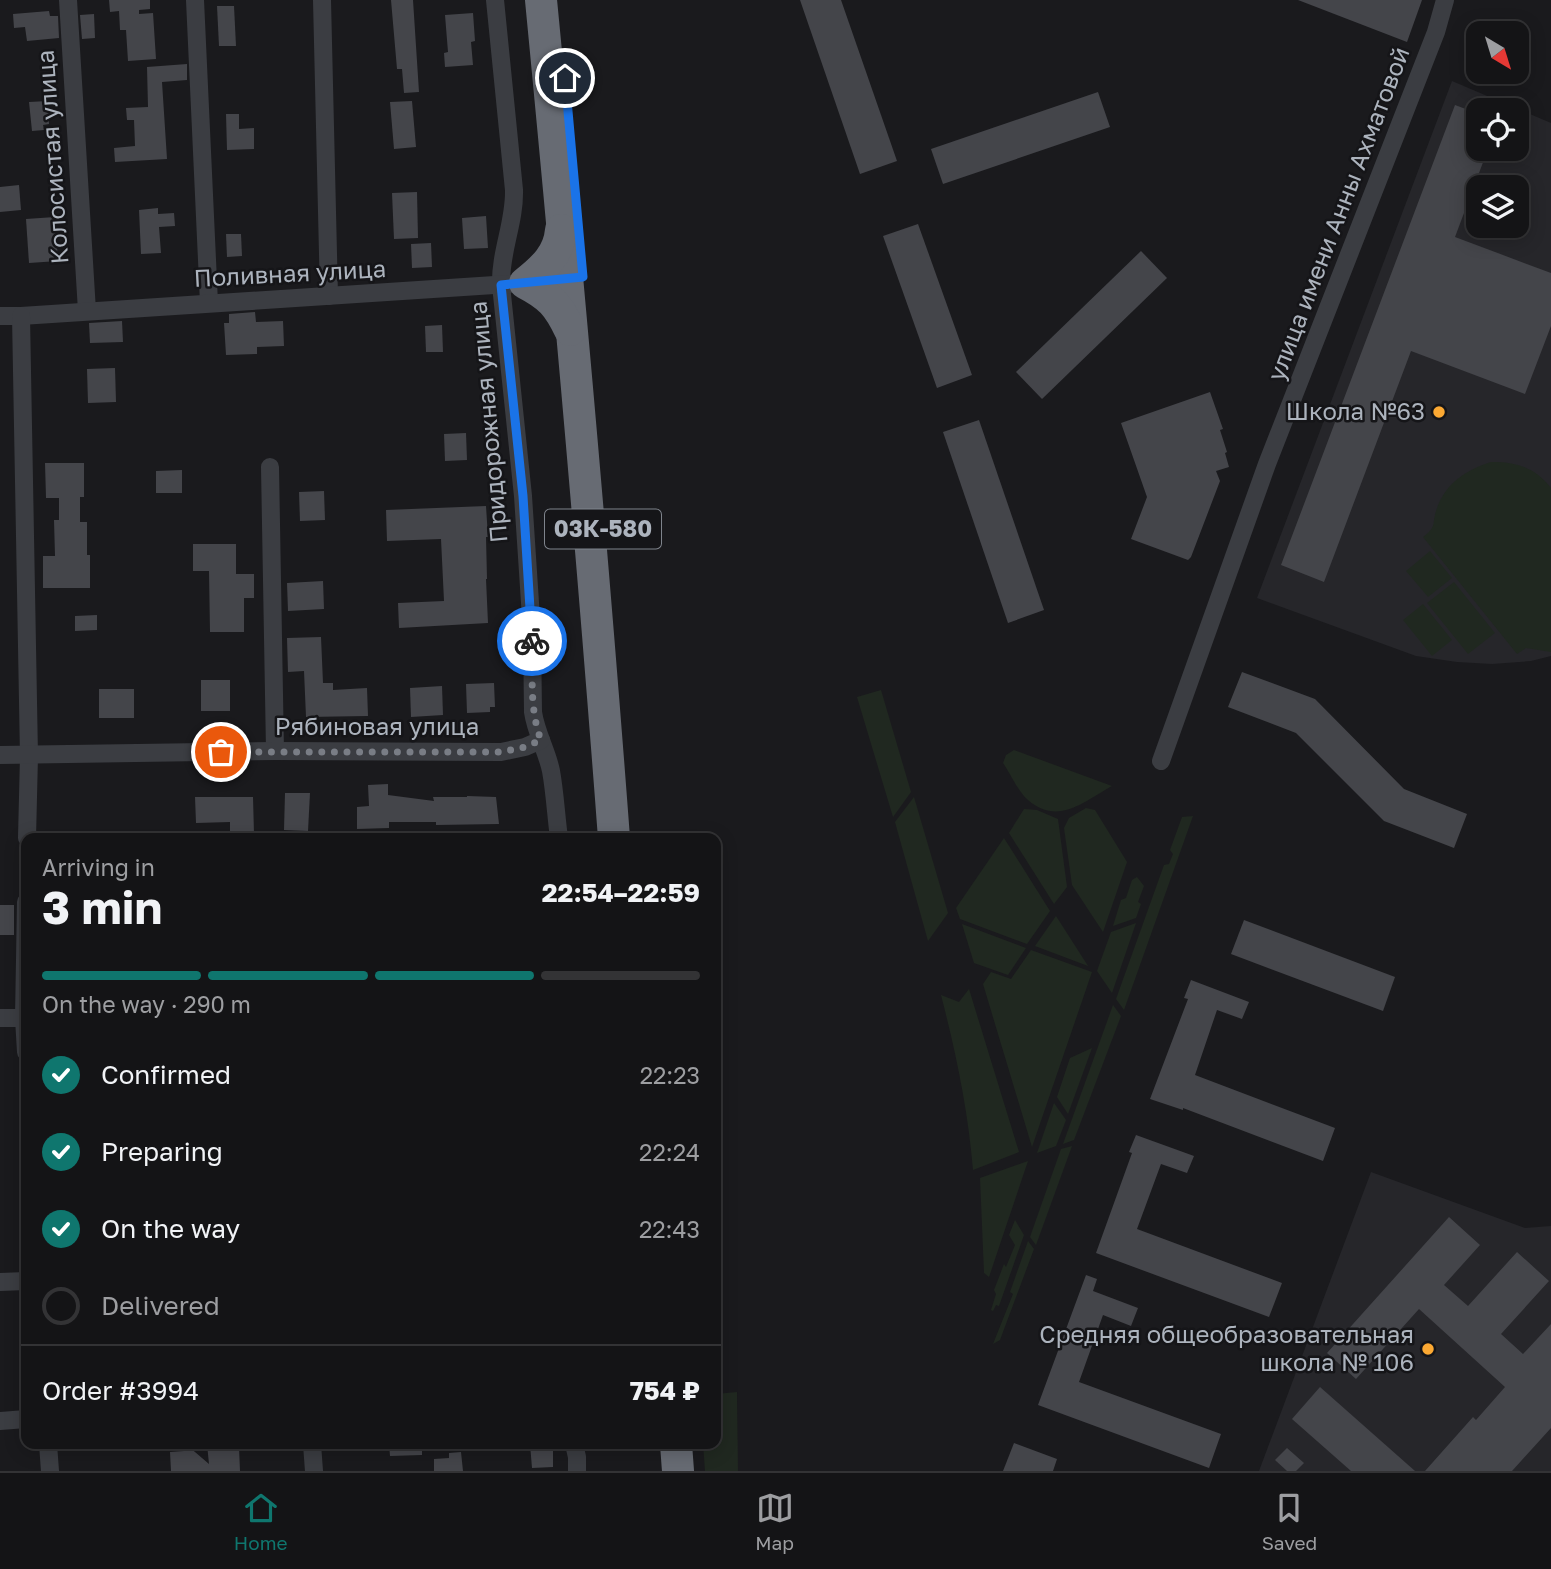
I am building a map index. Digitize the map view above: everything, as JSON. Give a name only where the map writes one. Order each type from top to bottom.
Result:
[{"type":"highway","name":"03К-580","points":[[541,0],[562,221],[575,278],[573,337],[614,833]]},
{"type":"highway","name":"03К-580","points":[[558,0],[575,278],[627,833]]},
{"type":"highway","points":[[513,284],[548,263],[560,241],[562,221]]},
{"type":"highway","points":[[513,284],[547,295],[573,337]]},
{"type":"highway","points":[[661,1449],[663,1471]]},
{"type":"highway","points":[[676,1449],[678,1471]]},
{"type":"street","name":"Колосистая улица","points":[[68,0],[87,311]]},
{"type":"street","points":[[195,0],[209,303]]},
{"type":"street","points":[[323,0],[329,296]]},
{"type":"street","name":"Придорожная улица","points":[[495,0],[514,190],[513,212],[501,261],[513,284],[533,712],[551,773],[558,833]]},
{"type":"street","name":"улица имени Анны Ахматовой","points":[[1161,761],[1267,464],[1426,57],[1445,0]]},
{"type":"street","name":"Поливная улица","points":[[0,316],[575,278]]},
{"type":"street","points":[[21,316],[29,756],[27,833]]},
{"type":"street","points":[[270,467],[275,751]]},
{"type":"street","name":"Рябиновая улица","points":[[0,755],[275,751],[501,752],[525,747],[541,740]]},
{"type":"street","points":[[0,1018],[21,1018]]},
{"type":"street","points":[[0,1282],[21,1281]]},
{"type":"street","points":[[0,1421],[21,1419]]},
{"type":"street","points":[[48,1449],[50,1471]]},
{"type":"street","points":[[312,1449],[314,1471]]},
{"type":"street","points":[[575,1449],[577,1471]]},
{"type":"shaded area","name":"Школа №63","points":[[1452,81],[1492,98],[1466,98],[1466,161],[1529,161],[1529,114],[1551,123],[1551,656],[1531,661],[1492,664],[1416,656],[1257,598]]},
{"type":"shaded area","points":[[1491,462],[1524,467],[1539,475],[1551,488],[1551,652],[1526,648],[1517,654],[1423,537],[1432,527],[1441,499],[1451,485],[1465,473]]},
{"type":"shaded area","points":[[1430,551],[1452,578],[1428,597],[1406,571]]},
{"type":"shaded area","points":[[1454,582],[1495,633],[1468,654],[1427,603]]},
{"type":"shaded area","points":[[1423,604],[1452,640],[1432,656],[1403,620]]},
{"type":"shaded area","points":[[881,690],[911,792],[893,817],[857,697]]},
{"type":"shaded area","points":[[1014,750],[1112,786],[1070,809],[1050,811],[1039,808],[1025,797],[1003,763],[1006,755]]},
{"type":"shaded area","points":[[914,797],[948,913],[928,941],[895,822]]},
{"type":"shaded area","points":[[1086,808],[1095,810],[1127,862],[1103,932],[1072,885],[1064,828],[1069,818]]},
{"type":"shaded area","points":[[1024,809],[1037,810],[1058,819],[1067,887],[1054,904],[1009,833]]},
{"type":"shaded area","points":[[1193,816],[1124,1010],[1116,999],[1164,865],[1169,864],[1173,854],[1170,850],[1182,817]]},
{"type":"shaded area","points":[[1004,838],[1050,911],[1027,944],[960,919],[956,908]]},
{"type":"shaded area","points":[[1137,877],[1144,886],[1136,918],[1113,926],[1121,900],[1126,898],[1132,880]]},
{"type":"shaded area","points":[[1056,916],[1088,966],[1035,946]]},
{"type":"shaded area","points":[[1136,923],[1112,993],[1097,971],[1111,932]]},
{"type":"shaded area","points":[[962,924],[1026,948],[1008,975],[974,963]]},
{"type":"shaded area","points":[[1031,950],[1092,972],[1032,1147],[983,984],[991,972],[1011,979]]},
{"type":"shaded area","points":[[969,989],[1019,1152],[973,1170],[961,1082],[941,995],[959,1002]]},
{"type":"shaded area","points":[[1113,1005],[1121,1016],[1074,1140],[1063,1144]]},
{"type":"shaded area","points":[[1092,1048],[1068,1114],[1057,1097],[1070,1058]]},
{"type":"shaded area","points":[[1054,1103],[1066,1120],[1056,1146],[1037,1153]]},
{"type":"shaded area","points":[[1072,1146],[1036,1245],[1030,1237],[1061,1149]]},
{"type":"shaded area","points":[[1028,1161],[989,1277],[984,1273],[980,1178]]},
{"type":"shaded area","name":"Средняя общеобразовательная школа № 106","points":[[1371,1172],[1525,1228],[1551,1226],[1551,1471],[1259,1471]]},
{"type":"shaded area","points":[[1015,1220],[1024,1235],[999,1306],[996,1305],[993,1311],[991,1310],[996,1294],[994,1290],[1015,1245],[1009,1235]]},
{"type":"shaded area","points":[[1028,1241],[1034,1249],[1000,1340],[993,1344],[1013,1294],[1010,1292]]},
{"type":"shaded area","points":[[737,1392],[738,1471],[705,1471],[703,1449],[721,1449],[721,1394]]},
{"type":"building","points":[[109,0],[150,0],[150,9],[139,10],[139,14],[153,13],[156,59],[128,61],[126,30],[120,30],[119,11],[110,12]]},
{"type":"building","points":[[391,0],[413,0],[419,92],[404,93],[402,69],[397,69]]},
{"type":"building","points":[[800,0],[841,0],[897,161],[860,174]]},
{"type":"building","points":[[1298,0],[1422,0],[1407,42]]},
{"type":"building","points":[[217,6],[234,6],[236,46],[219,46]]},
{"type":"building","points":[[49,11],[50,16],[58,16],[59,38],[27,41],[25,27],[14,28],[13,14]]},
{"type":"building","points":[[473,13],[473,65],[445,67],[444,53],[448,52],[445,15]]},
{"type":"building","points":[[94,14],[95,38],[82,39],[80,15]]},
{"type":"building","points":[[187,64],[187,80],[162,82],[167,159],[115,162],[114,148],[135,146],[134,120],[127,120],[126,108],[148,107],[147,67]]},
{"type":"building","points":[[1098,92],[1110,127],[943,184],[931,149]]},
{"type":"building","points":[[48,101],[49,124],[43,125],[44,130],[32,131],[29,102]]},
{"type":"building","points":[[412,101],[416,147],[394,149],[390,102]]},
{"type":"building","points":[[1455,105],[1466,109],[1466,161],[1484,161],[1478,175],[1466,175],[1466,208],[1455,237],[1551,273],[1551,326],[1525,394],[1411,351],[1324,582],[1281,565]]},
{"type":"building","points":[[226,114],[239,114],[239,129],[254,128],[254,149],[227,150]]},
{"type":"building","points":[[19,185],[21,210],[0,212],[0,187]]},
{"type":"building","points":[[417,192],[418,238],[394,239],[392,193]]},
{"type":"building","points":[[158,208],[158,214],[174,213],[175,226],[159,227],[161,253],[141,254],[139,210]]},
{"type":"building","points":[[486,216],[488,248],[464,249],[462,218]]},
{"type":"building","points":[[55,217],[58,261],[29,263],[26,219]]},
{"type":"building","points":[[918,224],[972,375],[937,388],[883,236]]},
{"type":"building","points":[[226,234],[241,234],[242,256],[227,257]]},
{"type":"building","points":[[431,243],[432,267],[412,268],[411,244]]},
{"type":"building","points":[[1141,251],[1167,278],[1042,399],[1016,372]]},
{"type":"building","points":[[255,312],[256,322],[283,321],[284,346],[257,347],[257,354],[226,355],[224,323],[229,323],[229,314]]},
{"type":"building","points":[[122,321],[123,342],[90,343],[89,323]]},
{"type":"building","points":[[442,325],[443,352],[426,352],[425,326]]},
{"type":"building","points":[[115,368],[116,402],[88,403],[87,369]]},
{"type":"building","points":[[1210,392],[1223,429],[1220,430],[1229,467],[1216,471],[1220,481],[1188,560],[1131,539],[1147,497],[1121,423]]},
{"type":"building","points":[[979,420],[1044,610],[1008,623],[943,432]]},
{"type":"building","points":[[466,433],[467,460],[445,461],[444,434]]},
{"type":"building","points":[[45,463],[84,463],[84,497],[80,497],[80,522],[87,522],[90,588],[43,588],[43,556],[55,556],[54,520],[59,520],[59,498],[46,498]]},
{"type":"building","points":[[182,470],[182,493],[156,493],[156,471]]},
{"type":"building","points":[[324,491],[325,520],[300,521],[299,492]]},
{"type":"building","points":[[486,506],[488,623],[399,628],[398,603],[444,601],[441,539],[387,541],[386,510]]},
{"type":"building","points":[[193,544],[236,544],[236,574],[254,574],[254,598],[244,598],[244,632],[210,632],[209,571],[193,571]]},
{"type":"building","points":[[323,581],[324,609],[288,611],[287,583]]},
{"type":"building","points":[[97,615],[97,630],[75,631],[75,616]]},
{"type":"building","points":[[321,637],[323,683],[333,683],[333,690],[367,688],[368,716],[306,717],[304,671],[288,672],[287,638]]},
{"type":"building","points":[[1242,672],[1315,699],[1404,789],[1467,814],[1454,848],[1384,821],[1296,733],[1228,707]]},
{"type":"building","points":[[201,680],[230,680],[230,711],[201,711]]},
{"type":"building","points":[[494,683],[495,707],[490,707],[490,712],[467,713],[466,684]]},
{"type":"building","points":[[442,686],[443,715],[411,717],[410,688]]},
{"type":"building","points":[[99,689],[134,689],[134,718],[99,718]]},
{"type":"building","points":[[388,784],[388,795],[434,801],[433,797],[496,797],[499,824],[436,825],[436,822],[389,822],[389,828],[357,829],[357,807],[369,806],[368,785]]},
{"type":"building","points":[[285,793],[310,793],[308,831],[284,830]]},
{"type":"building","points":[[195,797],[253,797],[254,833],[230,833],[230,822],[196,823]]},
{"type":"building","points":[[0,905],[14,905],[14,935],[0,935]]},
{"type":"building","points":[[1244,920],[1395,977],[1383,1011],[1231,954]]},
{"type":"building","points":[[1191,980],[1249,1002],[1242,1019],[1217,1010],[1195,1075],[1335,1128],[1323,1161],[1183,1108],[1150,1099],[1188,999],[1184,998]]},
{"type":"building","points":[[1136,1135],[1194,1156],[1187,1173],[1161,1164],[1137,1229],[1282,1283],[1269,1317],[1096,1253]]},
{"type":"building","points":[[1449,1217],[1480,1245],[1444,1285],[1468,1306],[1517,1252],[1549,1281],[1501,1334],[1523,1354],[1551,1324],[1551,1428],[1512,1471],[1425,1471],[1473,1417],[1476,1420],[1505,1387],[1419,1309],[1356,1379],[1327,1353]]},
{"type":"building","points":[[1086,1275],[1097,1279],[1093,1291],[1138,1308],[1131,1326],[1103,1315],[1079,1382],[1221,1434],[1209,1468],[1038,1405]]},
{"type":"building","points":[[1320,1387],[1415,1471],[1351,1471],[1292,1419]]},
{"type":"building","points":[[1014,1443],[1057,1459],[1053,1471],[1003,1471]]},
{"type":"building","points":[[1287,1448],[1304,1463],[1296,1471],[1287,1471],[1275,1460]]},
{"type":"building","points":[[192,1449],[209,1464],[208,1449],[239,1449],[240,1471],[171,1471],[170,1452]]},
{"type":"building","points":[[389,1449],[422,1449],[422,1455],[390,1456]]},
{"type":"building","points":[[530,1449],[553,1449],[553,1467],[532,1468]]},
{"type":"building","points":[[461,1452],[463,1471],[434,1471],[434,1459],[449,1458],[449,1453]]},
{"type":"way so far","points":[[221,752],[501,752],[525,747],[541,740],[533,712],[532,641]]},
{"type":"place","name":"Школа №63","points":[[1439,412]]},
{"type":"place","name":"Средняя общеобразовательная школа № 106","points":[[1428,1349]]},
{"type":"route","points":[[532,641],[523,496],[501,285],[583,277],[565,78]]}]
